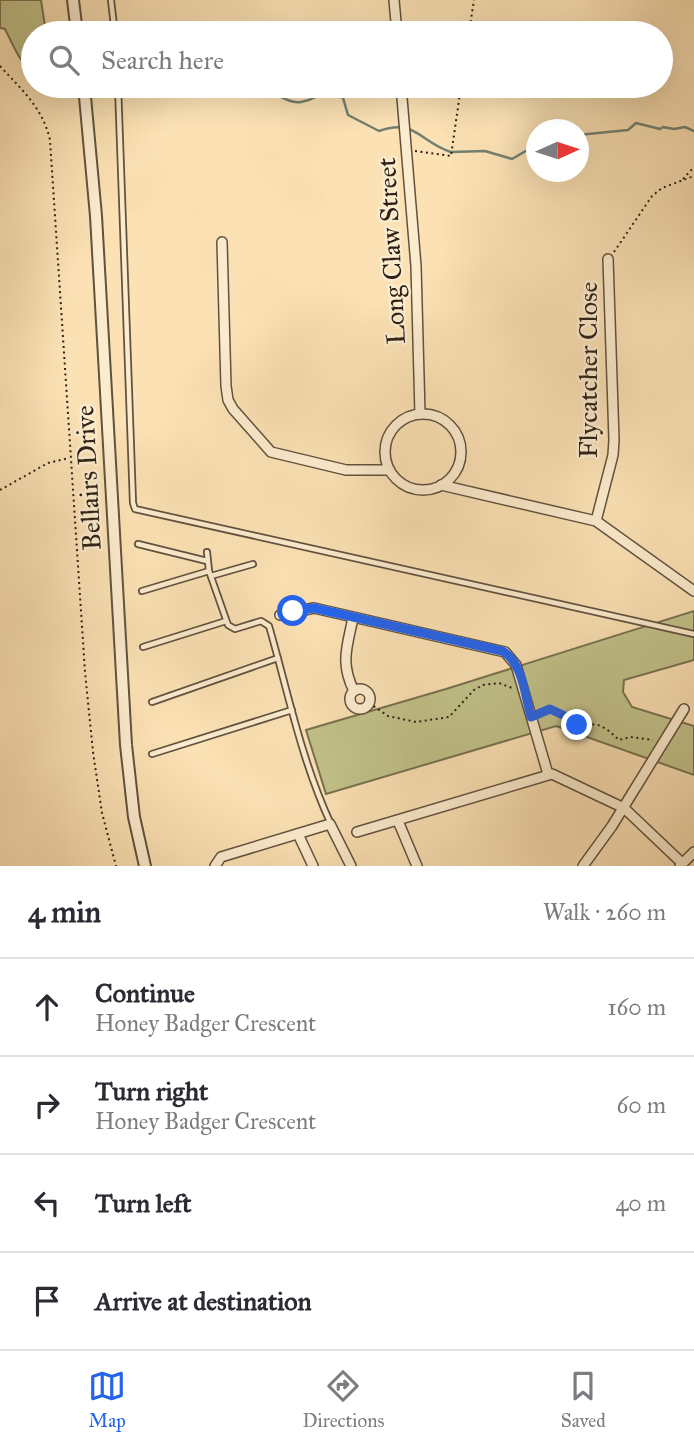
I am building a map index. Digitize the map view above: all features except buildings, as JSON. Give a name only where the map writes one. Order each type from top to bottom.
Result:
[{"type":"street","points":[[73,0],[76,21]]},
{"type":"street","points":[[394,0],[396,21]]},
{"type":"street","name":"Bellairs Drive","points":[[85,98],[96,216],[125,745],[134,817],[145,866]]},
{"type":"street","name":"Long Claw Street","points":[[402,98],[416,266],[420,414]]},
{"type":"street","points":[[222,242],[226,386],[228,400],[233,409],[264,446],[276,454],[346,470],[389,470]]},
{"type":"street","name":"Flycatcher Close","points":[[596,521],[614,446],[608,259]]},
{"type":"street","points":[[433,415],[444,421],[459,441],[458,466],[442,485],[432,489],[412,489],[395,479],[389,470],[385,458],[389,434],[397,424],[408,417],[433,415]]},
{"type":"street","points":[[442,485],[596,521],[694,591]]},
{"type":"street","points":[[280,615],[314,608],[502,651],[514,662],[548,774]]},
{"type":"street","points":[[354,618],[345,663],[354,691],[350,699],[355,708],[365,708],[369,702],[366,691],[354,691]]},
{"type":"street","points":[[583,866],[624,808],[684,709]]},
{"type":"street","points":[[357,832],[548,774],[558,776],[624,808],[681,864],[694,852]]},
{"type":"street","points":[[398,821],[417,866]]},
{"type":"street","points":[[215,866],[221,857],[330,824],[351,866]]},
{"type":"street","points":[[298,834],[313,866]]},
{"type":"lane","points":[[111,0],[113,21]]},
{"type":"lane","points":[[118,98],[132,503],[135,509],[694,634]]},
{"type":"lane","points":[[138,544],[207,561]]},
{"type":"lane","points":[[207,552],[210,574],[226,621],[233,628],[259,621],[266,623],[278,658],[301,749],[330,824]]},
{"type":"lane","points":[[142,591],[253,564]]},
{"type":"lane","points":[[143,647],[226,621]]},
{"type":"lane","points":[[152,702],[278,658]]},
{"type":"lane","points":[[152,754],[292,710]]},
{"type":"path","points":[[471,21],[474,0]]},
{"type":"path","points":[[0,66],[21,88]]},
{"type":"path","points":[[30,98],[46,121],[50,140],[70,457],[93,752],[102,813],[116,866]]},
{"type":"path","points":[[406,147],[451,156],[459,98]]},
{"type":"path","points":[[683,179],[694,167]]},
{"type":"path","points":[[608,259],[652,196],[662,188],[694,176]]},
{"type":"path","points":[[0,490],[48,463],[70,457]]},
{"type":"path","points":[[369,702],[388,716],[416,722],[449,717],[474,690],[483,685],[491,683],[515,688],[522,686]]},
{"type":"path","points":[[531,717],[550,709],[583,727],[600,725],[619,740],[630,737],[666,741]]},
{"type":"green space","points":[[0,0],[41,0],[44,21],[21,21],[21,59],[5,29],[0,28]]},
{"type":"green space","points":[[694,611],[694,660],[624,680],[623,692],[632,707],[694,726],[694,775],[556,726],[326,794],[306,730]]},
{"type":"waterway","points":[[283,98],[296,102],[313,98]]},
{"type":"waterway","points":[[343,98],[348,115],[379,131],[401,127],[409,129],[451,152]]},
{"type":"waterway","points":[[589,134],[628,130],[636,123],[660,129],[685,127],[694,131]]},
{"type":"waterway","points":[[452,152],[485,151],[512,159],[526,151]]},
{"type":"route","points":[[293,611],[314,608],[502,651],[510,656],[516,665],[531,717],[550,709],[577,725]]}]
